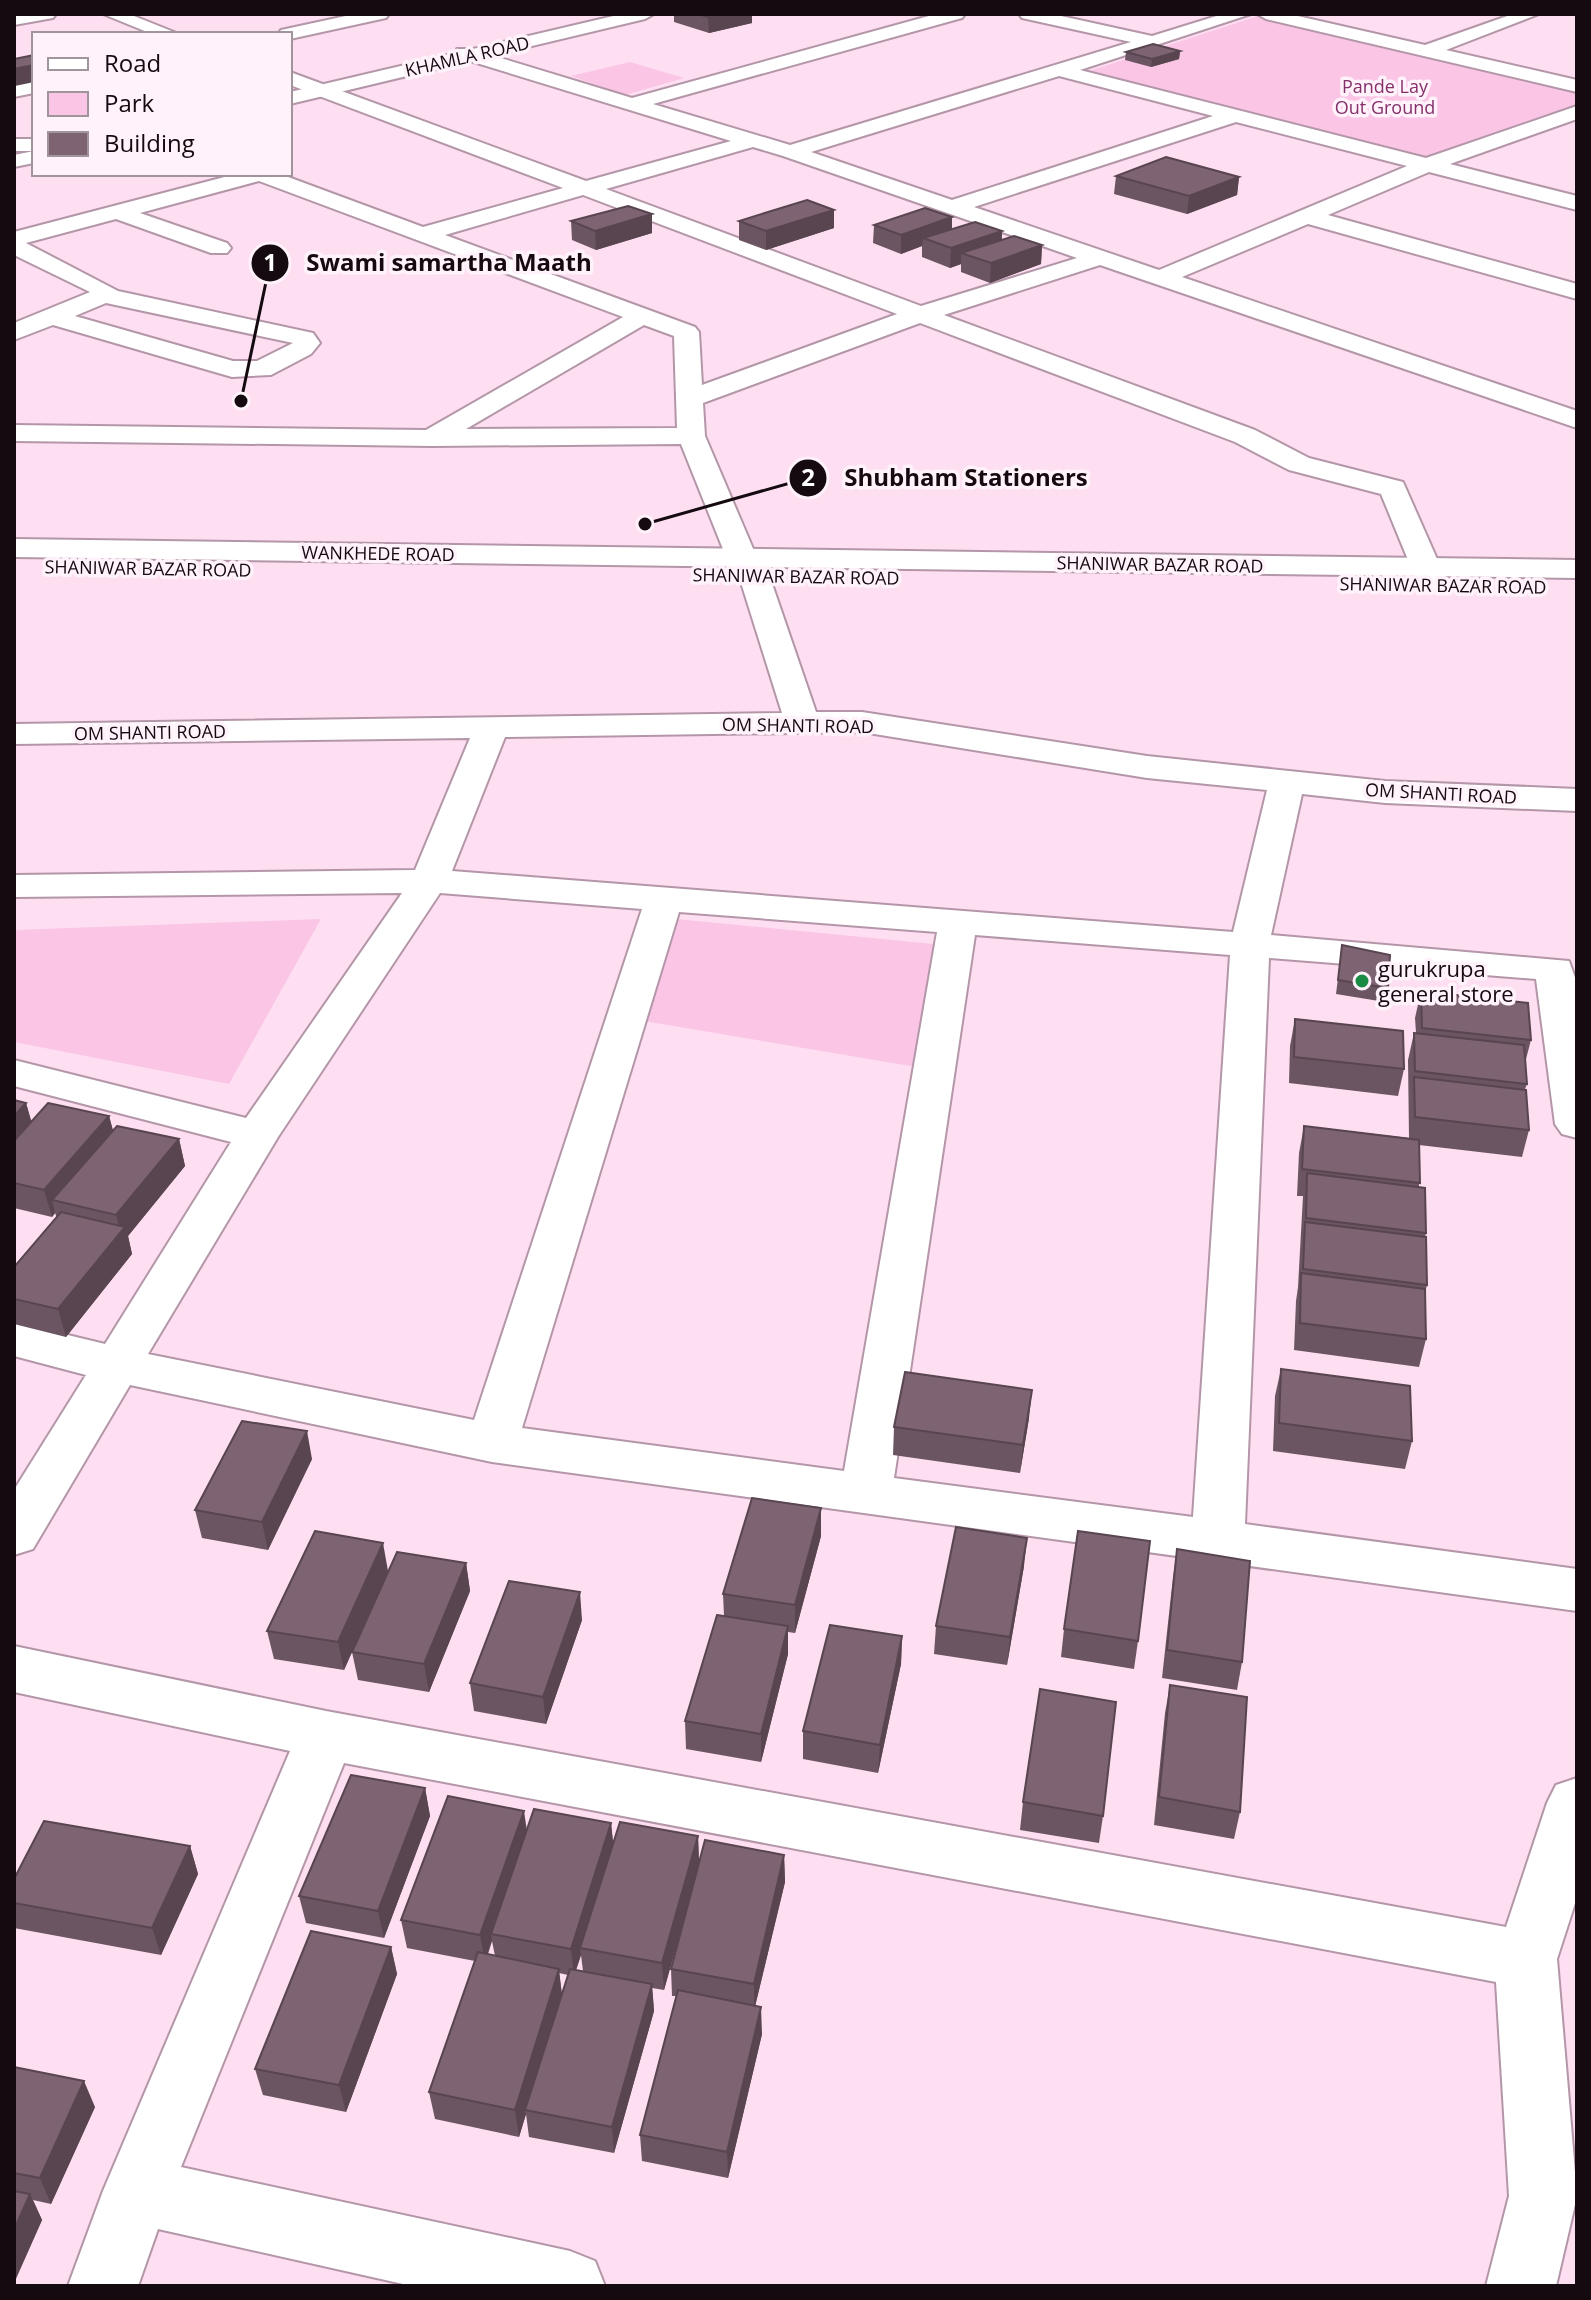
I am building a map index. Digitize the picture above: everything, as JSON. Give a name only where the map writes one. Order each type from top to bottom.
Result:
[{"type":"street","points":[[14,20],[47,14]]},
{"type":"street","points":[[112,14],[164,32]]},
{"type":"street","points":[[313,14],[341,23]]},
{"type":"street","points":[[292,33],[380,14]]},
{"type":"street","name":"KHAMLA ROAD","points":[[468,54],[615,14]]},
{"type":"street","name":"KHAMLA ROAD","points":[[292,96],[645,14]]},
{"type":"street","points":[[632,104],[956,14]]},
{"type":"street","points":[[1028,14],[1153,41]]},
{"type":"street","points":[[790,152],[1242,14]]},
{"type":"street","points":[[1266,14],[1577,86]]},
{"type":"street","points":[[1426,51],[1530,14]]},
{"type":"street","points":[[468,54],[790,152],[1577,420]]},
{"type":"street","points":[[1059,70],[1577,203]]},
{"type":"street","points":[[292,79],[1245,436],[1299,464],[1393,488],[1430,576]]},
{"type":"street","points":[[1160,278],[1429,164],[1577,112]]},
{"type":"street","points":[[952,207],[1236,115]]},
{"type":"street","points":[[422,234],[753,141]]},
{"type":"street","points":[[14,161],[32,152]]},
{"type":"street","points":[[14,239],[253,176]]},
{"type":"street","points":[[266,176],[686,332],[691,436],[748,567],[802,723]]},
{"type":"street","points":[[117,212],[219,248]]},
{"type":"street","points":[[1306,216],[1577,292]]},
{"type":"street","points":[[14,246],[105,293],[304,338],[307,343],[302,349],[262,369],[232,369],[50,316]]},
{"type":"street","points":[[689,399],[920,314],[1100,258]]},
{"type":"street","points":[[14,332],[105,293],[314,335]]},
{"type":"street","points":[[432,438],[642,316]]},
{"type":"street","points":[[14,433],[432,438],[691,436]]},
{"type":"street","name":"WANKHEDE ROAD","points":[[14,548],[748,567]]},
{"type":"street","name":"SHANIWAR BAZAR ROAD","points":[[14,566],[748,567],[1430,576],[1577,586]]},
{"type":"street","name":"SHANIWAR BAZAR ROAD","points":[[1430,576],[1577,569]]},
{"type":"street","name":"OM SHANTI ROAD","points":[[14,734],[862,722],[1147,767],[1385,792],[1577,800]]},
{"type":"street","points":[[14,1535],[257,1135],[429,881],[492,726]]},
{"type":"street","points":[[1218,1539],[1250,943],[1287,782]]},
{"type":"street","points":[[14,886],[429,881],[1566,969],[1577,1124]]},
{"type":"street","points":[[492,1443],[664,899]]},
{"type":"street","points":[[866,1492],[958,920]]},
{"type":"street","points":[[14,1073],[257,1135]]},
{"type":"street","points":[[14,1339],[117,1365],[492,1443],[1577,1590]]},
{"type":"street","points":[[14,1669],[326,1735],[1526,1959]]},
{"type":"street","points":[[103,2286],[137,2191],[326,1735]]},
{"type":"street","points":[[1521,2286],[1560,2201],[1526,1959],[1577,1803]]},
{"type":"street","points":[[137,2191],[570,2286]]},
{"type":"green space","name":"Pande Lay Out Ground","points":[[1258,16],[1577,88],[1577,107],[1430,160],[1083,73]]},
{"type":"green space","points":[[630,62],[684,78],[625,95],[571,76]]},
{"type":"green space","points":[[321,919],[229,1084],[14,1042],[14,930]]},
{"type":"green space","points":[[676,919],[954,946],[934,1070],[638,1020]]},
{"type":"building","points":[[1153,44],[1180,51],[1152,59],[1126,52]]},
{"type":"building","points":[[32,55],[32,65],[14,69],[14,59]]},
{"type":"building","points":[[1166,157],[1239,177],[1189,196],[1116,176]]},
{"type":"building","points":[[807,200],[834,210],[766,231],[739,221]]},
{"type":"building","points":[[628,206],[652,214],[595,231],[571,221]]},
{"type":"building","points":[[925,208],[952,217],[901,235],[874,225]]},
{"type":"building","points":[[975,222],[1002,231],[951,248],[923,238]]},
{"type":"building","points":[[1014,236],[1042,245],[991,263],[961,253]]},
{"type":"building","points":[[1342,945],[1390,955],[1388,988],[1338,980]]},
{"type":"building","points":[[1421,991],[1528,1003],[1531,1040],[1422,1028]]},
{"type":"building","points":[[1295,1019],[1403,1031],[1404,1069],[1294,1057]]},
{"type":"building","points":[[1414,1033],[1524,1045],[1527,1084],[1415,1071]]},
{"type":"building","points":[[1414,1077],[1526,1090],[1529,1130],[1415,1117]]},
{"type":"building","points":[[14,1100],[26,1103],[14,1116]]},
{"type":"building","points":[[48,1103],[109,1116],[44,1190],[14,1183],[14,1141]]},
{"type":"building","points":[[117,1126],[179,1139],[116,1215],[52,1200]]},
{"type":"building","points":[[1304,1126],[1419,1140],[1420,1183],[1302,1169]]},
{"type":"building","points":[[1307,1173],[1425,1188],[1426,1233],[1306,1218]]},
{"type":"building","points":[[61,1212],[125,1227],[58,1309],[14,1299],[14,1267]]},
{"type":"building","points":[[1305,1222],[1426,1237],[1427,1285],[1303,1269]]},
{"type":"building","points":[[1301,1273],[1425,1289],[1426,1339],[1300,1323]]},
{"type":"building","points":[[1281,1369],[1410,1386],[1412,1441],[1279,1423]]},
{"type":"building","points":[[905,1372],[1032,1390],[1023,1445],[894,1427]]},
{"type":"building","points":[[242,1421],[307,1431],[262,1522],[195,1510]]},
{"type":"building","points":[[752,1498],[821,1508],[795,1605],[723,1594]]},
{"type":"building","points":[[956,1527],[1027,1538],[1010,1637],[936,1626]]},
{"type":"building","points":[[315,1531],[383,1543],[338,1642],[267,1631]]},
{"type":"building","points":[[1078,1531],[1150,1541],[1138,1641],[1064,1629]]},
{"type":"building","points":[[1177,1549],[1250,1561],[1242,1662],[1167,1650]]},
{"type":"building","points":[[397,1552],[466,1563],[424,1664],[352,1652]]},
{"type":"building","points":[[509,1581],[580,1592],[543,1697],[470,1683]]},
{"type":"building","points":[[717,1615],[788,1626],[761,1734],[685,1721]]},
{"type":"building","points":[[830,1625],[902,1636],[880,1745],[803,1731]]},
{"type":"building","points":[[1170,1685],[1247,1697],[1240,1812],[1159,1797]]},
{"type":"building","points":[[1040,1689],[1116,1702],[1103,1816],[1023,1802]]},
{"type":"building","points":[[351,1775],[425,1788],[378,1911],[299,1896]]},
{"type":"building","points":[[448,1796],[524,1811],[480,1935],[401,1920]]},
{"type":"building","points":[[534,1809],[611,1823],[571,1949],[491,1934]]},
{"type":"building","points":[[44,1821],[190,1846],[152,1928],[14,1903],[14,1879]]},
{"type":"building","points":[[620,1822],[698,1836],[662,1963],[580,1948]]},
{"type":"building","points":[[705,1840],[784,1855],[754,1984],[671,1969]]},
{"type":"building","points":[[311,1931],[391,1947],[339,2085],[255,2069]]},
{"type":"building","points":[[478,1952],[559,1969],[515,2110],[429,2092]]},
{"type":"building","points":[[570,1969],[652,1984],[612,2127],[525,2110]]},
{"type":"building","points":[[678,1990],[761,2007],[727,2152],[640,2135]]},
{"type":"building","points":[[14,2067],[84,2081],[40,2178],[14,2173]]},
{"type":"building","points":[[14,2191],[30,2194],[14,2230]]},
{"type":"place","name":"Swami samartha Maath","points":[[241,401]]},
{"type":"place","name":"Shubham Stationers","points":[[645,524]]},
{"type":"place","name":"gurukrupa general store","points":[[1362,981]]}]
